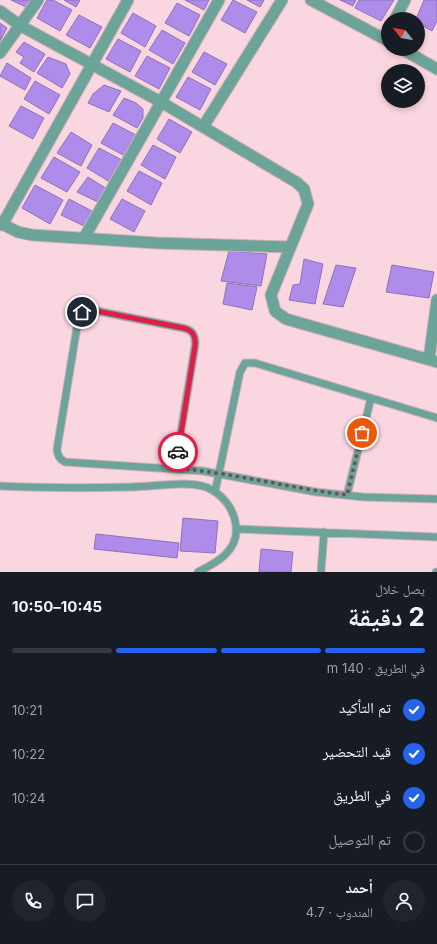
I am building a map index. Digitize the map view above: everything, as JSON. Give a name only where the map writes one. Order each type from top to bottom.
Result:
[{"type":"street","points":[[0,53],[21,26],[38,0]]},
{"type":"street","points":[[128,0],[1,224],[18,232],[32,235],[157,243],[290,247]]},
{"type":"street","points":[[84,238],[220,0]]},
{"type":"street","points":[[203,127],[282,0]]},
{"type":"street","points":[[311,0],[381,35]]},
{"type":"street","points":[[399,12],[405,0]]},
{"type":"street","points":[[0,11],[21,26],[161,102],[296,182],[304,189],[308,204],[271,296],[275,310],[286,319],[433,361],[437,300]]},
{"type":"street","points":[[414,56],[437,69]]},
{"type":"lane","points":[[175,468],[196,339],[194,333],[189,329],[177,326],[92,310],[82,312],[78,321],[57,449],[57,454],[60,459],[70,462],[175,468],[219,473],[316,492],[347,495],[437,499]]},
{"type":"lane","points":[[215,492],[240,372],[245,363],[255,363],[437,418]]},
{"type":"lane","points":[[347,495],[371,398]]},
{"type":"lane","points":[[0,486],[131,487],[187,484],[207,488],[215,492],[230,507],[236,529],[234,539],[224,557],[198,572]]},
{"type":"lane","points":[[236,529],[437,537]]},
{"type":"lane","points":[[321,572],[324,532]]},
{"type":"building","points":[[11,0],[30,0],[26,7]]},
{"type":"building","points":[[47,0],[53,0],[72,10],[60,31],[37,18]]},
{"type":"building","points":[[64,0],[80,0],[76,7]]},
{"type":"building","points":[[185,0],[209,0],[204,10]]},
{"type":"building","points":[[233,0],[257,12],[245,33],[221,20]]},
{"type":"building","points":[[247,0],[264,0],[260,7]]},
{"type":"building","points":[[340,0],[356,0],[353,6]]},
{"type":"building","points":[[359,0],[394,0],[387,12],[381,12],[381,21],[355,8]]},
{"type":"building","points":[[424,0],[437,0],[437,21],[432,31],[425,27],[425,12],[419,12]]},
{"type":"building","points":[[177,3],[200,15],[189,36],[165,23]]},
{"type":"building","points":[[133,13],[156,26],[145,47],[121,33]]},
{"type":"building","points":[[79,15],[102,27],[90,48],[66,35]]},
{"type":"building","points":[[0,23],[7,28],[0,41]]},
{"type":"building","points":[[162,30],[185,43],[173,64],[149,50]]},
{"type":"building","points":[[118,39],[141,51],[130,72],[106,59]]},
{"type":"building","points":[[24,42],[45,54],[34,72],[20,63],[24,57],[16,52]]},
{"type":"building","points":[[204,52],[227,64],[215,85],[192,72]]},
{"type":"building","points":[[147,56],[170,68],[159,89],[135,76]]},
{"type":"building","points":[[48,57],[66,64],[70,74],[62,88],[37,73]]},
{"type":"building","points":[[7,63],[31,78],[25,90],[0,76]]},
{"type":"building","points":[[188,77],[211,89],[200,110],[176,97]]},
{"type":"building","points":[[35,81],[60,95],[49,114],[24,99]]},
{"type":"building","points":[[104,85],[121,91],[109,112],[88,103],[93,94]]},
{"type":"building","points":[[124,98],[136,103],[143,109],[143,118],[137,128],[113,115]]},
{"type":"building","points":[[21,106],[44,118],[33,139],[9,126]]},
{"type":"building","points":[[169,119],[192,132],[180,153],[157,139]]},
{"type":"building","points":[[113,123],[136,135],[125,156],[101,143]]},
{"type":"building","points":[[71,132],[92,145],[81,166],[57,153]]},
{"type":"building","points":[[153,145],[176,157],[165,179],[141,165]]},
{"type":"building","points":[[99,148],[122,160],[110,182],[87,168]]},
{"type":"building","points":[[54,157],[80,172],[67,192],[41,178]]},
{"type":"building","points":[[139,171],[162,183],[151,205],[127,191]]},
{"type":"building","points":[[88,177],[107,189],[100,203],[77,192]]},
{"type":"building","points":[[35,185],[63,200],[50,224],[22,208]]},
{"type":"building","points":[[69,199],[92,211],[84,226],[61,215]]},
{"type":"building","points":[[122,199],[145,211],[134,232],[110,219]]},
{"type":"building","points":[[229,251],[267,254],[261,286],[221,281]]},
{"type":"building","points":[[304,259],[323,264],[315,304],[289,300],[293,285],[300,284]]},
{"type":"building","points":[[336,265],[356,268],[343,307],[323,304]]},
{"type":"building","points":[[392,265],[434,272],[429,298],[386,292]]},
{"type":"building","points":[[227,283],[257,287],[252,310],[223,304]]},
{"type":"building","points":[[183,518],[218,521],[215,553],[180,551]]},
{"type":"building","points":[[96,534],[179,543],[177,558],[94,549]]},
{"type":"building","points":[[261,549],[293,552],[291,572],[259,572]]},
{"type":"way so far","points":[[178,452],[175,468],[219,473],[316,492],[347,495],[362,433]]},
{"type":"route","points":[[82,312],[92,310],[189,329],[194,333],[196,339],[178,452]]}]
